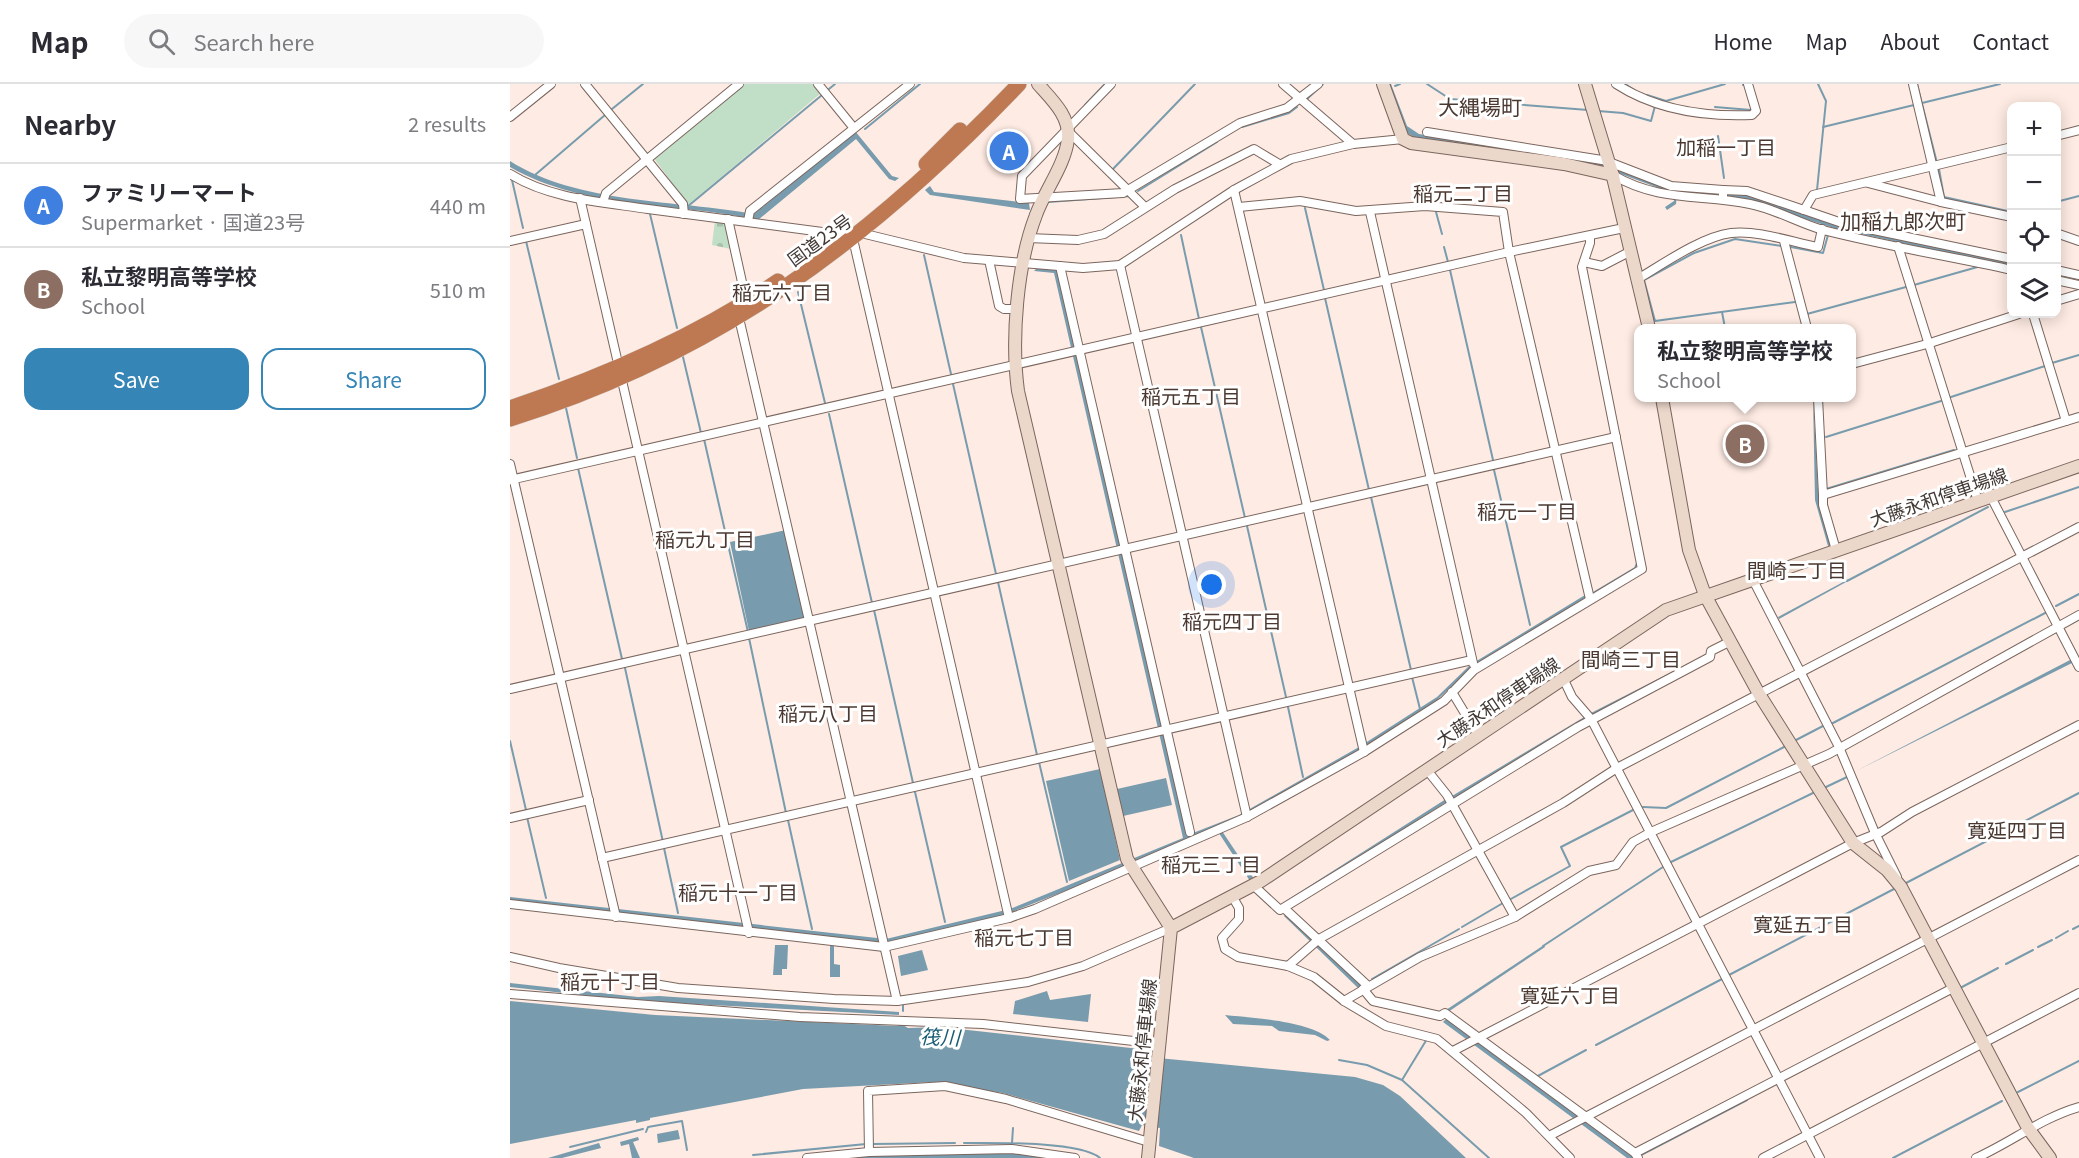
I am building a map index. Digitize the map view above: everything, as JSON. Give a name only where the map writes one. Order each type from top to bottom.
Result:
[{"type":"highway","name":"国道23号","points":[[510,418],[563,402],[620,372],[853,236],[1005,84]]},
{"type":"highway","name":"国道23号","points":[[510,408],[620,372],[739,318],[853,236],[948,157],[1019,84]]},
{"type":"street","points":[[510,117],[551,84]]},
{"type":"street","points":[[585,84],[683,204],[684,214]]},
{"type":"street","points":[[603,202],[606,193],[739,84]]},
{"type":"street","points":[[818,84],[853,127]]},
{"type":"street","points":[[748,221],[750,211],[910,84]]},
{"type":"street","points":[[510,957],[678,988],[823,999],[897,1001],[1028,982],[1083,966],[1171,928],[1130,864],[1099,745],[1018,392],[1014,364],[1018,309],[1028,238],[1042,199],[1064,155],[1067,130],[1061,112],[1038,84]]},
{"type":"street","points":[[1111,84],[1022,177],[1020,199],[1123,193],[1240,123],[1287,108],[1318,84]]},
{"type":"street","points":[[1283,84],[1298,100],[1353,144]]},
{"type":"street","points":[[1383,84],[1403,139]]},
{"type":"street","points":[[1585,84],[1610,167],[1648,324]]},
{"type":"street","points":[[1616,84],[1639,99],[1665,108],[1752,116],[1756,111],[1748,84]]},
{"type":"street","points":[[1913,84],[1941,201]]},
{"type":"street","points":[[1067,130],[1145,207]]},
{"type":"street","points":[[2061,135],[2079,130]]},
{"type":"street","points":[[1427,132],[1610,167],[1671,186],[1723,194],[1822,229],[2007,269]]},
{"type":"street","points":[[510,174],[522,181],[556,193],[603,202],[853,236],[964,258],[1101,268],[1120,265],[1177,230],[1234,190],[1279,164],[1318,151],[1353,144],[1403,139],[1411,143],[1563,164],[1610,167],[1624,181],[1675,197],[1748,191],[1845,224],[2007,258]]},
{"type":"street","points":[[1804,210],[1813,195],[2007,148]]},
{"type":"street","points":[[1028,238],[1048,241],[1093,238],[1115,228],[1145,207],[1254,149],[1279,164]]},
{"type":"street","points":[[1868,183],[2007,216]]},
{"type":"street","points":[[1234,190],[1347,688],[1363,748]]},
{"type":"street","points":[[580,198],[749,930]]},
{"type":"street","points":[[1239,207],[1300,201],[1370,212],[1425,206],[1503,212],[1509,252],[1590,599]]},
{"type":"street","points":[[1370,212],[1473,665]]},
{"type":"street","points":[[728,219],[746,300]]},
{"type":"street","points":[[510,241],[586,224]]},
{"type":"street","points":[[512,480],[1075,350],[1624,228]]},
{"type":"street","points":[[1636,280],[1692,248],[1731,233],[1818,247],[1822,229]]},
{"type":"street","points":[[2061,234],[2079,241]]},
{"type":"street","points":[[853,236],[1008,914]]},
{"type":"street","points":[[602,858],[1347,688],[1473,665],[1642,568],[1582,267],[1590,236]]},
{"type":"street","points":[[1784,240],[1805,324]]},
{"type":"street","points":[[1898,246],[1961,453],[1978,501]]},
{"type":"street","points":[[1584,262],[1602,266],[1629,252]]},
{"type":"street","points":[[989,260],[999,306],[1004,309],[1018,309]]},
{"type":"street","points":[[1120,265],[1246,814]]},
{"type":"street","points":[[1060,266],[1075,350],[1163,730],[1190,832]]},
{"type":"street","points":[[2061,271],[2079,275]]},
{"type":"street","points":[[2061,281],[2079,285]]},
{"type":"street","points":[[2061,299],[2079,294]]},
{"type":"street","points":[[739,318],[897,1001]]},
{"type":"street","points":[[1856,363],[1927,344],[2007,318]]},
{"type":"street","points":[[2034,318],[2066,421]]},
{"type":"street","points":[[1663,402],[1689,550],[1705,595],[1759,694],[1853,843],[1887,870],[1901,887]]},
{"type":"street","points":[[1818,402],[1823,505],[1836,550]]},
{"type":"street","points":[[1823,491],[1961,453],[2079,417]]},
{"type":"street","points":[[510,689],[1616,437]]},
{"type":"street","points":[[510,464],[615,913]]},
{"type":"street","name":"大藤永和停車場線","points":[[1148,1158],[1171,928],[1253,885],[1666,610],[2079,466]]},
{"type":"street","points":[[1991,497],[2079,667]]},
{"type":"street","points":[[1288,966],[1316,942],[1563,803],[1617,768],[2079,527]]},
{"type":"street","points":[[1752,579],[1839,747],[1875,833],[1927,938],[2028,1128],[2049,1158]]},
{"type":"street","points":[[1344,1001],[1433,952],[1515,917],[1589,871],[1616,865],[1633,842],[1651,832],[1829,754],[2079,615]]},
{"type":"street","points":[[1253,885],[1280,910],[1284,908],[1590,717],[1710,657],[1712,651],[1731,641]]},
{"type":"street","points":[[510,904],[615,913],[749,930],[883,943],[1008,914],[1220,830],[1444,701],[1473,665]]},
{"type":"street","points":[[1563,678],[1572,697],[1590,717],[1820,1158]]},
{"type":"street","points":[[1452,692],[1478,735]]},
{"type":"street","points":[[1453,1051],[2079,725]]},
{"type":"street","points":[[1427,770],[1452,803],[1515,917]]},
{"type":"street","points":[[510,818],[589,800]]},
{"type":"street","points":[[1549,1136],[2079,860]]},
{"type":"street","points":[[1232,896],[1239,908],[1239,919],[1222,938],[1225,949],[1238,957],[1288,966],[1314,977],[1344,1001],[1386,1026],[1437,1039],[1549,1136],[1570,1158]]},
{"type":"street","points":[[1284,908],[1316,942],[1366,988],[1372,1001],[1440,1017],[1444,1013],[1475,1040],[1582,1119],[1636,1155],[1778,1078],[1953,988]]},
{"type":"street","points":[[1763,1158],[2079,993]]},
{"type":"street","points":[[510,994],[788,1016],[983,1024],[1160,1044]]},
{"type":"street","points":[[869,1152],[868,1091],[945,1086],[1006,1099],[1149,1142]]},
{"type":"street","points":[[1976,1158],[2060,1112],[2079,1107]]},
{"type":"street","points":[[807,1158],[869,1152],[1012,1149],[1077,1158]]},
{"type":"green space","points":[[743,84],[814,84],[821,93],[688,205],[653,157]]},
{"type":"green space","points":[[715,220],[725,221],[731,249],[712,245]]},
{"type":"water","points":[[1387,84],[1391,84],[1407,126],[1419,134],[1603,164],[1663,187],[1738,193],[2007,261],[2007,266],[1834,228],[1743,199],[1677,194],[1676,204],[1667,210],[1665,207],[1674,201],[1675,194],[1594,164],[1416,138],[1407,133]]},
{"type":"water","points":[[855,131],[892,176],[899,178],[895,181],[889,179],[856,139],[758,220],[600,198],[539,181],[510,167],[510,161],[537,175],[597,193],[754,214]]},
{"type":"water","points":[[930,186],[934,192],[1029,203],[1030,210],[930,195],[925,190]]},
{"type":"water","points":[[1038,267],[1058,269],[1193,833],[1239,815],[1359,747],[1437,697],[1470,665],[1585,595],[1585,598],[1472,667],[1437,700],[1358,751],[1220,828],[1254,879],[1250,881],[1215,827],[1134,864],[1004,915],[886,943],[753,930],[510,901],[510,897],[886,939],[1010,909],[1183,838],[1054,273],[1034,271]]},
{"type":"water","points":[[1813,402],[1818,489],[1832,545],[1828,546],[1815,500]]},
{"type":"water","points":[[786,530],[806,618],[749,631],[730,542]]},
{"type":"water","points":[[1834,557],[1848,581],[1779,619],[1778,617],[1845,581]]},
{"type":"water","points":[[1705,655],[1706,657],[1453,799],[1452,796],[1591,713]]},
{"type":"water","points":[[2072,659],[2074,662],[1856,771]]},
{"type":"water","points":[[1100,769],[1120,860],[1069,881],[1046,781]]},
{"type":"water","points":[[1166,778],[1172,805],[1123,816],[1117,789]]},
{"type":"water","points":[[1446,799],[1448,801],[1282,906],[1281,904]]},
{"type":"water","points":[[1286,913],[1362,986],[1358,988],[1284,916]]},
{"type":"water","points":[[775,945],[788,945],[787,969],[782,969],[782,975],[773,975]]},
{"type":"water","points":[[1544,945],[1545,947],[1448,1012],[1446,1010]]},
{"type":"water","points":[[830,946],[834,946],[834,964],[840,965],[840,977],[830,977]]},
{"type":"water","points":[[922,950],[928,970],[901,976],[898,956]]},
{"type":"water","points":[[510,983],[638,997],[659,996],[899,1012],[899,1015],[635,1001],[510,987]]},
{"type":"water","points":[[1047,991],[1050,1000],[1091,994],[1088,1022],[1013,1014],[1015,1001]]},
{"type":"water","name":"筏川","points":[[510,1001],[655,1015],[897,1026],[901,1024],[908,1028],[940,1027],[1149,1050],[1148,1057],[1355,1077],[1383,1085],[1400,1096],[1466,1158],[1194,1158],[1159,1146],[1160,1128],[1142,1125],[1139,1131],[1003,1093],[934,1082],[803,1089],[650,1118],[650,1120],[636,1123],[636,1120],[510,1144]]},
{"type":"water","points":[[1225,1015],[1296,1025],[1310,1029],[1330,1040],[1327,1041],[1315,1035],[1279,1031],[1272,1026],[1233,1024]]},
{"type":"water","points":[[1447,1018],[1634,1158],[1627,1158],[1443,1022]]},
{"type":"water","points":[[678,1130],[680,1139],[658,1143],[657,1134]]},
{"type":"water","points":[[638,1137],[639,1140],[633,1142],[640,1158],[632,1158],[629,1144],[621,1146],[620,1142]]},
{"type":"water","points":[[599,1143],[601,1148],[562,1158],[548,1158]]},
{"type":"water","points":[[1011,1152],[1059,1158],[828,1158],[842,1156]]},
{"type":"waterway","points":[[612,109],[643,84]]},
{"type":"waterway","points":[[829,89],[835,84]]},
{"type":"waterway","points":[[865,129],[920,84]]},
{"type":"waterway","points":[[1085,105],[1105,84]]},
{"type":"waterway","points":[[1113,169],[1195,84]]},
{"type":"waterway","points":[[1306,100],[1323,84]]},
{"type":"waterway","points":[[1395,86],[1400,84]]},
{"type":"waterway","points":[[1427,84],[1450,99],[1588,110]]},
{"type":"waterway","points":[[1625,84],[1636,91]]},
{"type":"waterway","points":[[1647,95],[1666,101],[1725,84]]},
{"type":"waterway","points":[[1817,190],[1826,101],[1818,84]]},
{"type":"waterway","points":[[1917,84],[1937,163]]},
{"type":"waterway","points":[[1922,103],[2000,84]]},
{"type":"waterway","points":[[687,207],[822,95]]},
{"type":"waterway","points":[[1823,127],[1914,105]]},
{"type":"waterway","points":[[1598,111],[1623,113],[1651,121],[1655,106]]},
{"type":"waterway","points":[[1242,127],[1289,113],[1297,107]]},
{"type":"waterway","points":[[1715,107],[1751,110],[1752,108]]},
{"type":"waterway","points":[[535,175],[605,115]]},
{"type":"waterway","points":[[1718,136],[1724,178]]},
{"type":"waterway","points":[[1138,191],[1217,142]]},
{"type":"waterway","points":[[1939,169],[1944,197],[2007,211]]},
{"type":"waterway","points":[[512,180],[523,228]]},
{"type":"waterway","points":[[1048,202],[1131,196]]},
{"type":"waterway","points":[[2061,201],[2079,196]]},
{"type":"waterway","points":[[1305,208],[1324,290]]},
{"type":"waterway","points":[[1436,212],[1442,234]]},
{"type":"waterway","points":[[650,214],[677,328]]},
{"type":"waterway","points":[[1181,235],[1199,319]]},
{"type":"waterway","points":[[1791,247],[1823,253],[1828,235]]},
{"type":"waterway","points":[[1782,246],[1735,239],[1694,253],[1644,280],[1655,321],[1795,302]]},
{"type":"waterway","points":[[526,241],[559,379]]},
{"type":"waterway","points":[[1444,247],[1448,262]]},
{"type":"waterway","points":[[924,255],[951,374]]},
{"type":"waterway","points":[[1914,285],[1981,266]]},
{"type":"waterway","points":[[1450,270],[1493,460]]},
{"type":"waterway","points":[[1807,314],[1906,287]]},
{"type":"waterway","points":[[798,292],[825,403]]},
{"type":"waterway","points":[[1325,298],[1369,490]]},
{"type":"waterway","points":[[1722,312],[1724,324]]},
{"type":"waterway","points":[[1201,327],[1245,518]]},
{"type":"waterway","points":[[2052,363],[2079,355]]},
{"type":"waterway","points":[[683,357],[701,433]]},
{"type":"waterway","points":[[1948,398],[2045,366]]},
{"type":"waterway","points":[[953,384],[996,574]]},
{"type":"waterway","points":[[1826,437],[1941,401]]},
{"type":"waterway","points":[[566,408],[577,458]]},
{"type":"waterway","points":[[829,414],[872,603]]},
{"type":"waterway","points":[[704,439],[748,632]]},
{"type":"waterway","points":[[1826,489],[1954,450]]},
{"type":"waterway","points":[[578,468],[622,659]]},
{"type":"waterway","points":[[1494,470],[1530,625]]},
{"type":"waterway","points":[[2005,512],[2079,487]]},
{"type":"waterway","points":[[1371,497],[1411,670]]},
{"type":"waterway","points":[[1847,581],[1988,507]]},
{"type":"waterway","points":[[1247,526],[1286,697]]},
{"type":"waterway","points":[[1593,593],[1635,568],[1637,563]]},
{"type":"waterway","points":[[998,582],[1037,755]]},
{"type":"waterway","points":[[2056,606],[2079,594]]},
{"type":"waterway","points":[[874,610],[913,783]]},
{"type":"waterway","points":[[1833,723],[2047,612]]},
{"type":"waterway","points":[[749,638],[786,813]]},
{"type":"waterway","points":[[625,668],[663,842]]},
{"type":"waterway","points":[[1412,677],[1420,709]]},
{"type":"waterway","points":[[1288,707],[1303,777]]},
{"type":"waterway","points":[[1796,740],[1823,726]]},
{"type":"waterway","points":[[510,741],[526,810]]},
{"type":"waterway","points":[[1643,807],[1666,808],[1784,747]]},
{"type":"waterway","points":[[1039,762],[1067,882]]},
{"type":"waterway","points":[[1826,787],[1847,777]]},
{"type":"waterway","points":[[915,792],[945,922]]},
{"type":"waterway","points":[[1671,862],[1813,793]]},
{"type":"waterway","points":[[1906,883],[2079,793]]},
{"type":"waterway","points":[[1509,900],[1570,866],[1561,847],[1633,810]]},
{"type":"waterway","points":[[527,817],[546,898]]},
{"type":"waterway","points":[[788,820],[812,929]]},
{"type":"waterway","points":[[664,848],[678,913]]},
{"type":"waterway","points":[[1543,946],[1663,867]]},
{"type":"waterway","points":[[1729,975],[1894,889]]},
{"type":"waterway","points":[[1462,927],[1503,903]]},
{"type":"waterway","points":[[2073,929],[2079,926]]},
{"type":"waterway","points":[[1372,979],[1459,929]]},
{"type":"waterway","points":[[2056,938],[2068,931]]},
{"type":"waterway","points":[[2038,947],[2052,940]]},
{"type":"waterway","points":[[2006,964],[2033,950]]},
{"type":"waterway","points":[[1962,987],[1998,968]]},
{"type":"waterway","points":[[1596,1045],[1722,979]]},
{"type":"waterway","points":[[903,1004],[903,1011]]},
{"type":"waterway","points":[[1402,1080],[1427,1039]]},
{"type":"waterway","points":[[1536,1077],[1586,1050]]},
{"type":"waterway","points":[[1339,1060],[1367,1065],[1402,1080],[1489,1158]]},
{"type":"waterway","points":[[2018,1092],[2079,1061]]},
{"type":"waterway","points":[[1641,1155],[1747,1100]]},
{"type":"waterway","points":[[1893,1158],[2002,1101]]},
{"type":"waterway","points":[[646,1132],[648,1127],[682,1121],[687,1150]]},
{"type":"waterway","points":[[1012,1143],[1013,1128]]},
{"type":"waterway","points":[[570,1147],[643,1129]]},
{"type":"waterway","points":[[874,1144],[955,1143]]},
{"type":"waterway","points":[[964,1143],[1056,1146],[1090,1152],[1100,1158]]},
{"type":"waterway","points":[[753,1155],[866,1144]]},
{"type":"place","name":"ファミリーマート","points":[[1009,151]]},
{"type":"place","name":"私立黎明高等学校","points":[[1745,444]]},
{"type":"district","name":"大縄場町","points":[[1480,106]]},
{"type":"district","name":"加稲一丁目","points":[[1726,146]]},
{"type":"district","name":"稲元二丁目","points":[[1463,192]]},
{"type":"district","name":"加稲九郎次町","points":[[1903,220]]},
{"type":"district","name":"稲元六丁目","points":[[782,291]]},
{"type":"district","name":"稲元五丁目","points":[[1191,395]]},
{"type":"district","name":"稲元一丁目","points":[[1527,510]]},
{"type":"district","name":"稲元九丁目","points":[[705,538]]},
{"type":"district","name":"間崎二丁目","points":[[1797,569]]},
{"type":"district","name":"稲元四丁目","points":[[1232,620]]},
{"type":"district","name":"間崎三丁目","points":[[1631,658]]},
{"type":"district","name":"稲元八丁目","points":[[828,712]]},
{"type":"district","name":"寛延四丁目","points":[[2017,829]]},
{"type":"district","name":"稲元三丁目","points":[[1211,863]]},
{"type":"district","name":"稲元十一丁目","points":[[738,891]]},
{"type":"district","name":"寛延五丁目","points":[[1803,923]]},
{"type":"district","name":"稲元七丁目","points":[[1024,936]]},
{"type":"district","name":"稲元十丁目","points":[[610,980]]},
{"type":"district","name":"寛延六丁目","points":[[1570,994]]}]
